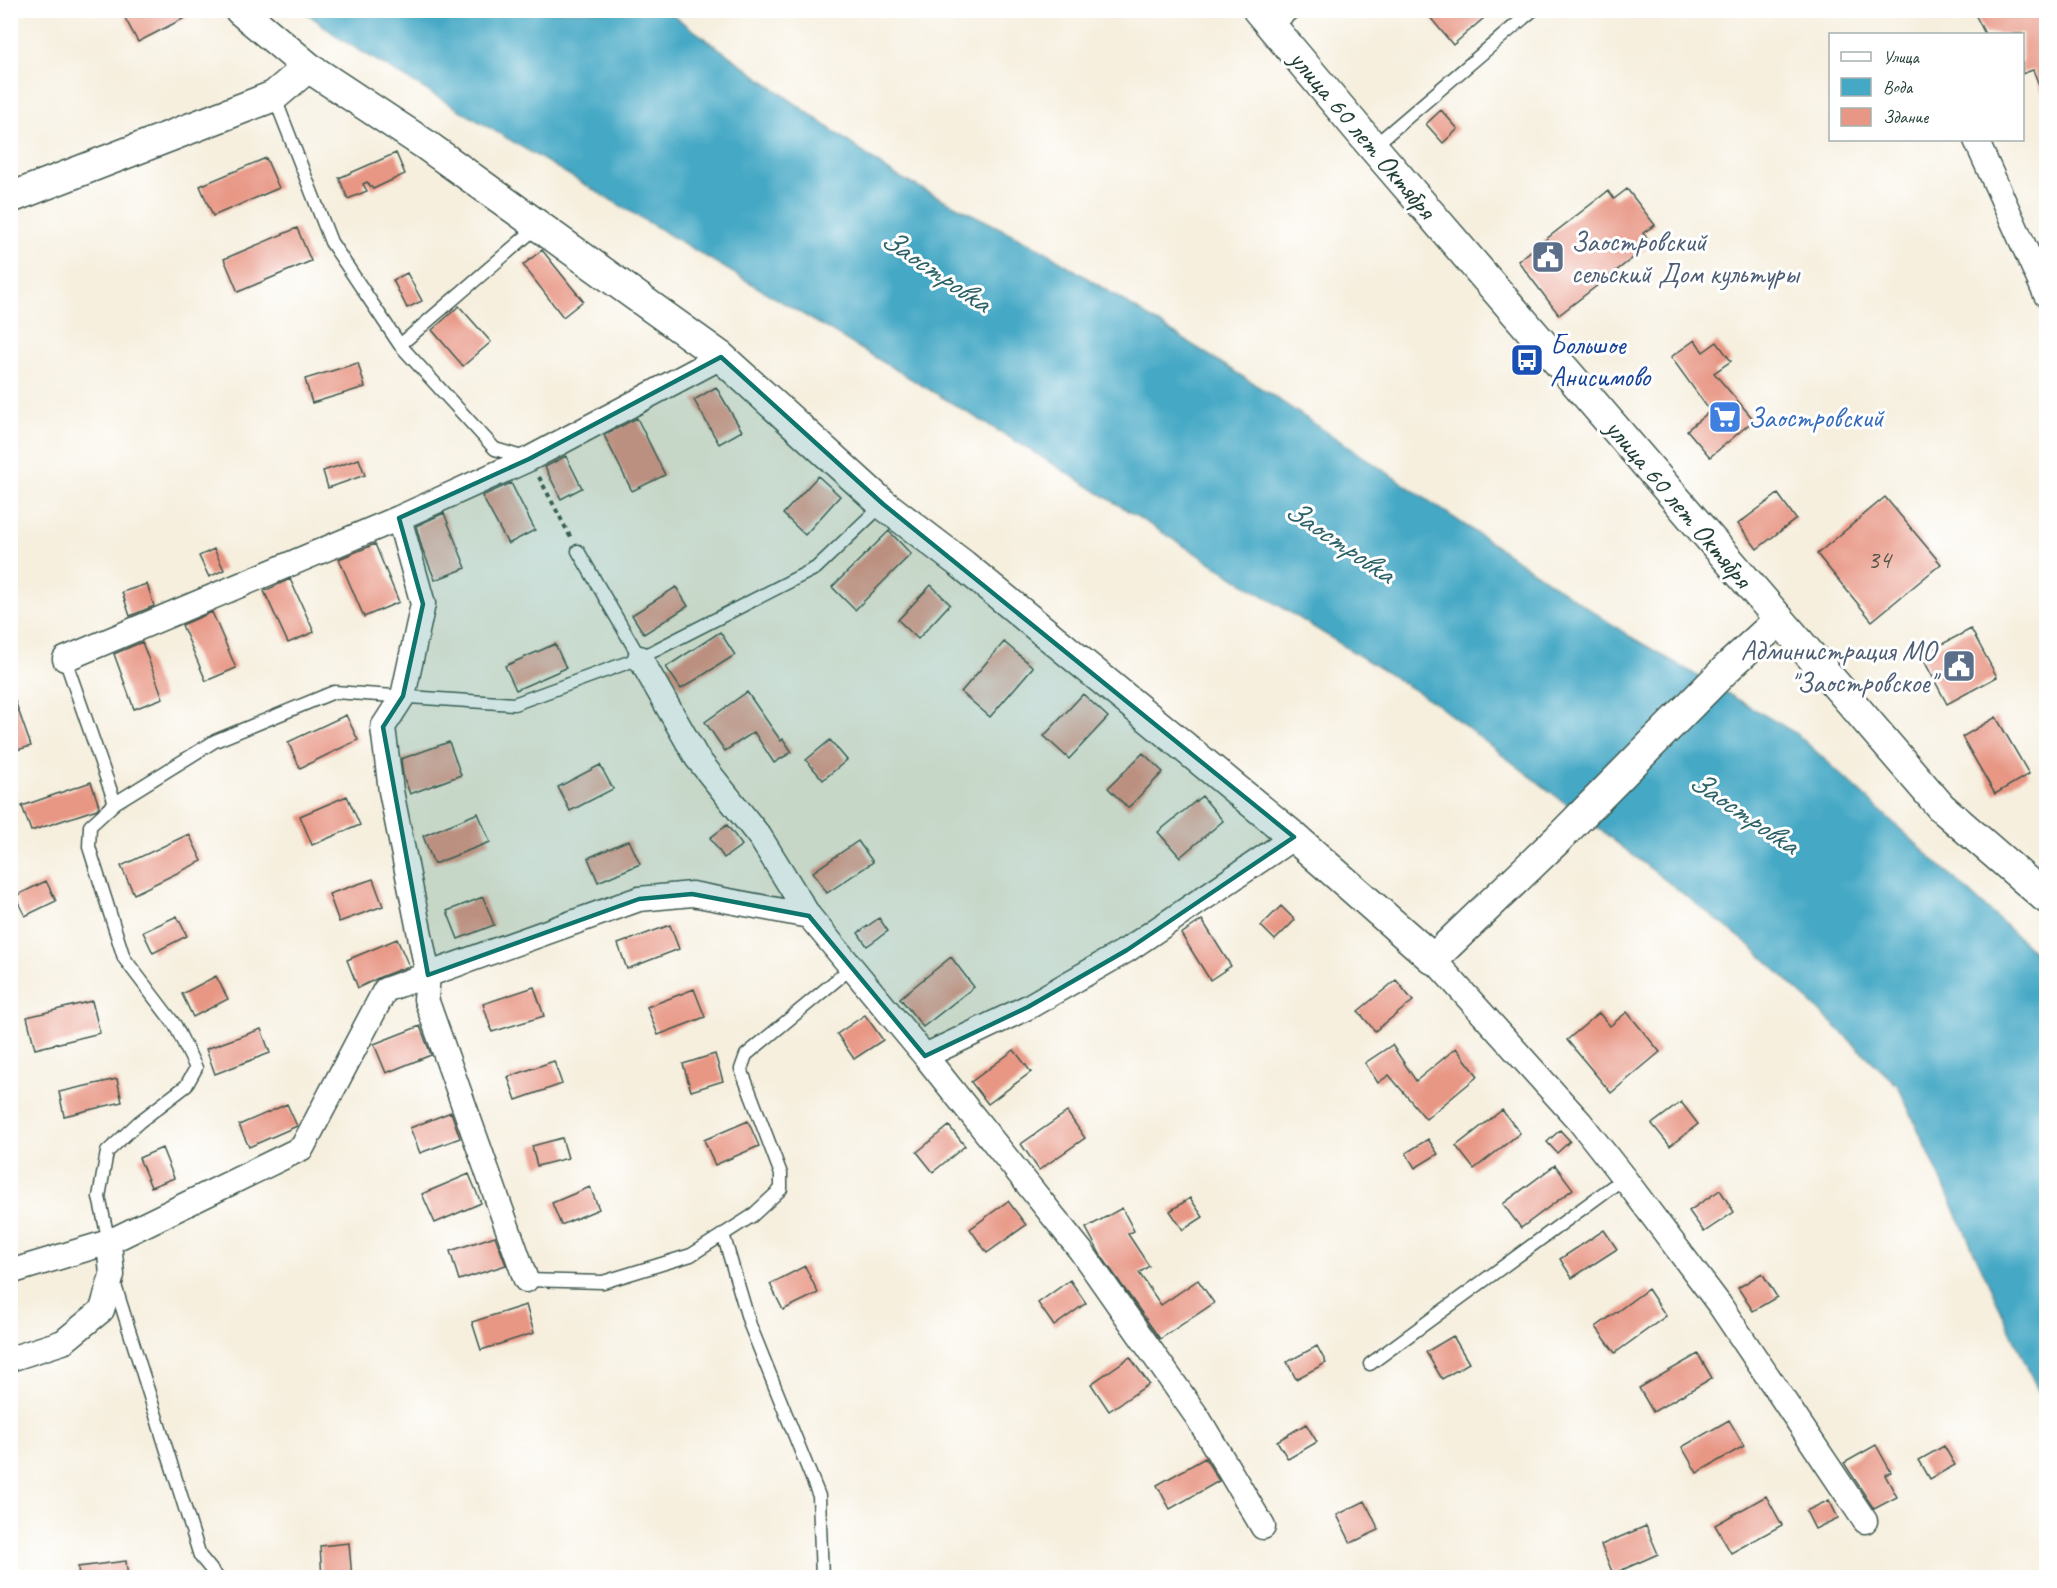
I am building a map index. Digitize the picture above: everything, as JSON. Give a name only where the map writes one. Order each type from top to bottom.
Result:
[{"type":"street","points":[[240,10],[308,67],[426,145],[721,357],[883,504],[963,565],[1294,837],[1433,959],[1580,1122],[1624,1178],[1719,1304],[1865,1521]]},
{"type":"street","name":"улица 60 лет Октября","points":[[1275,17],[1373,147],[1941,807],[2046,898]]},
{"type":"street","points":[[10,198],[274,96],[308,67]]},
{"type":"street","points":[[1976,141],[2046,296]]},
{"type":"street","points":[[65,659],[399,518],[529,459],[721,357]]},
{"type":"street","points":[[399,518],[423,604],[403,696],[383,727],[391,791],[428,975],[426,999],[526,1280]]},
{"type":"street","points":[[1433,959],[1557,840],[1728,667],[1779,620]]},
{"type":"street","points":[[640,658],[697,758],[760,837],[810,916],[1081,1251],[1198,1418],[1263,1527]]},
{"type":"street","points":[[925,1056],[1028,1007],[1127,950],[1294,837]]},
{"type":"street","points":[[10,1272],[109,1242],[302,1148],[386,990],[639,899],[692,894],[810,916]]},
{"type":"street","points":[[10,1359],[63,1342],[102,1310],[111,1275],[109,1242]]},
{"type":"lane","points":[[1373,147],[1533,10]]},
{"type":"lane","points":[[274,96],[331,242],[400,345],[495,448],[529,459]]},
{"type":"lane","points":[[400,345],[538,226]]},
{"type":"lane","points":[[109,1242],[99,1197],[107,1152],[139,1122],[186,1086],[196,1068],[175,1025],[124,958],[89,847],[90,826],[115,803],[215,741],[334,692],[514,704],[640,658],[816,568],[883,504]]},
{"type":"lane","points":[[578,551],[640,658]]},
{"type":"lane","points":[[65,659],[115,803]]},
{"type":"lane","points":[[526,1280],[603,1282],[691,1255],[752,1216],[782,1189],[781,1174],[741,1069],[746,1055],[851,968]]},
{"type":"lane","points":[[1370,1364],[1624,1178]]},
{"type":"lane","points":[[723,1234],[750,1325],[819,1496],[822,1578]]},
{"type":"lane","points":[[111,1275],[200,1556],[218,1578]]},
{"type":"path","points":[[529,459],[578,551]]},
{"type":"highlighted area","points":[[721,357],[883,504],[1294,837],[1127,950],[1028,1007],[925,1056],[809,916],[692,894],[639,899],[428,975],[383,727],[403,696],[423,604],[399,518],[529,459]]},
{"type":"water","name":"Заостровка","points":[[304,11],[667,11],[893,174],[1043,250],[1273,396],[1631,637],[1797,734],[2046,963],[2046,1408],[1898,1086],[1751,946],[1435,703],[1029,449],[342,40]]},
{"type":"building","points":[[139,10],[200,10],[138,42],[125,18]]},
{"type":"building","points":[[1424,10],[1493,10],[1453,45]]},
{"type":"building","points":[[1973,10],[2046,10],[2046,102],[2033,70],[2024,73],[2024,33],[1984,33]]},
{"type":"building","points":[[1441,110],[1458,129],[1443,143],[1426,124]]},
{"type":"building","points":[[396,153],[405,174],[373,189],[367,182],[363,184],[367,191],[348,199],[339,178]]},
{"type":"building","points":[[266,158],[279,188],[213,216],[200,186]]},
{"type":"building","points":[[1627,189],[1655,225],[1643,233],[1651,244],[1559,315],[1518,261],[1608,191],[1614,199]]},
{"type":"building","points":[[297,228],[311,261],[238,292],[224,259]]},
{"type":"building","points":[[542,250],[583,301],[563,317],[523,265]]},
{"type":"building","points":[[407,273],[422,301],[407,308],[393,280]]},
{"type":"building","points":[[459,306],[491,342],[463,366],[432,330]]},
{"type":"building","points":[[1695,340],[1703,352],[1717,342],[1731,361],[1714,373],[1754,420],[1710,457],[1687,430],[1710,411],[1671,357]]},
{"type":"building","points":[[358,363],[365,387],[312,403],[305,379]]},
{"type":"building","points":[[716,387],[742,431],[719,444],[694,400]]},
{"type":"building","points":[[637,418],[665,475],[632,491],[604,435]]},
{"type":"building","points":[[566,456],[582,488],[561,499],[545,467]]},
{"type":"building","points":[[359,459],[365,475],[328,488],[323,471]]},
{"type":"building","points":[[818,476],[840,496],[805,535],[783,514]]},
{"type":"building","points":[[511,483],[535,530],[508,544],[482,496]]},
{"type":"building","points":[[1778,494],[1796,519],[1757,549],[1738,524]]},
{"type":"building","points":[[1885,497],[1941,564],[1872,621],[1817,554]]},
{"type":"building","points":[[444,513],[466,568],[435,580],[416,526]]},
{"type":"building","points":[[889,531],[911,554],[855,610],[832,587]]},
{"type":"building","points":[[375,544],[399,602],[364,617],[339,559]]},
{"type":"building","points":[[214,549],[224,570],[209,577],[199,556]]},
{"type":"building","points":[[290,579],[314,632],[288,643],[264,591]]},
{"type":"building","points":[[147,584],[154,606],[130,616],[122,592]]},
{"type":"building","points":[[931,585],[950,604],[918,639],[898,620]]},
{"type":"building","points":[[676,587],[688,606],[644,634],[632,615]]},
{"type":"building","points":[[212,612],[236,668],[206,681],[182,625]]},
{"type":"building","name":"Администрация МО \"Заостровское\"","points":[[1971,629],[1997,677],[1947,704],[1921,655]]},
{"type":"building","points":[[720,632],[735,655],[681,689],[666,667]]},
{"type":"building","points":[[142,642],[163,698],[134,709],[114,654]]},
{"type":"building","points":[[1004,642],[1033,667],[990,717],[961,692]]},
{"type":"building","points":[[555,644],[566,668],[516,690],[505,666]]},
{"type":"building","points":[[747,692],[781,741],[783,739],[792,752],[774,763],[754,732],[725,751],[705,722]]},
{"type":"building","points":[[1083,694],[1108,717],[1069,759],[1044,736]]},
{"type":"building","points":[[13,695],[31,746],[10,752],[10,696]]},
{"type":"building","points":[[346,715],[358,740],[300,768],[288,742]]},
{"type":"building","points":[[1996,717],[2029,774],[1995,794],[1962,737]]},
{"type":"building","points":[[830,740],[847,760],[823,780],[806,760]]},
{"type":"building","points":[[449,742],[461,775],[410,794],[403,775],[401,759]]},
{"type":"building","points":[[1143,753],[1163,772],[1128,808],[1108,788]]},
{"type":"building","points":[[600,765],[613,789],[570,811],[558,787]]},
{"type":"building","points":[[91,782],[99,806],[97,809],[31,831],[22,806]]},
{"type":"building","points":[[347,796],[360,825],[312,845],[300,816]]},
{"type":"building","points":[[1202,796],[1223,821],[1180,857],[1158,832]]},
{"type":"building","points":[[478,813],[490,842],[434,864],[423,836]]},
{"type":"building","points":[[727,825],[742,845],[724,858],[710,838]]},
{"type":"building","points":[[189,834],[202,861],[134,894],[121,866]]},
{"type":"building","points":[[629,840],[640,864],[598,882],[588,858]]},
{"type":"building","points":[[858,841],[873,862],[827,893],[813,872]]},
{"type":"building","points":[[373,879],[383,906],[339,922],[329,894]]},
{"type":"building","points":[[46,881],[56,901],[25,916],[15,896]]},
{"type":"building","points":[[483,897],[494,925],[458,939],[447,911]]},
{"type":"building","points":[[1281,906],[1295,920],[1275,940],[1261,926]]},
{"type":"building","points":[[177,916],[187,936],[153,953],[143,932]]},
{"type":"building","points":[[879,918],[888,931],[867,946],[858,933]]},
{"type":"building","points":[[1202,920],[1231,966],[1210,980],[1181,934]]},
{"type":"building","points":[[670,925],[679,949],[627,969],[618,944]]},
{"type":"building","points":[[397,939],[409,966],[358,988],[347,960]]},
{"type":"building","points":[[951,957],[974,987],[923,1027],[900,998]]},
{"type":"building","points":[[216,976],[228,999],[193,1017],[182,994]]},
{"type":"building","points":[[1396,980],[1413,1001],[1375,1031],[1358,1011]]},
{"type":"building","points":[[534,987],[544,1016],[492,1032],[483,1004]]},
{"type":"building","points":[[694,989],[705,1017],[658,1035],[647,1007]]},
{"type":"building","points":[[92,1001],[100,1033],[35,1049],[27,1017]]},
{"type":"building","points":[[1627,1012],[1660,1052],[1611,1093],[1567,1040],[1599,1013],[1610,1026]]},
{"type":"building","points":[[865,1015],[883,1040],[854,1059],[837,1034]]},
{"type":"building","points":[[420,1026],[431,1055],[386,1073],[374,1044]]},
{"type":"building","points":[[261,1029],[270,1053],[215,1074],[206,1049]]},
{"type":"building","points":[[1392,1045],[1416,1081],[1456,1048],[1478,1076],[1426,1119],[1389,1075],[1378,1083],[1365,1063]]},
{"type":"building","points":[[1014,1050],[1031,1072],[988,1104],[971,1082]]},
{"type":"building","points":[[715,1054],[723,1081],[691,1091],[683,1064]]},
{"type":"building","points":[[554,1061],[562,1084],[516,1100],[508,1077]]},
{"type":"building","points":[[117,1079],[122,1102],[64,1116],[59,1092]]},
{"type":"building","points":[[1681,1102],[1698,1124],[1670,1146],[1652,1124]]},
{"type":"building","points":[[287,1104],[297,1126],[249,1147],[239,1125]]},
{"type":"building","points":[[1502,1110],[1520,1133],[1474,1169],[1456,1146]]},
{"type":"building","points":[[451,1112],[460,1138],[420,1153],[410,1128]]},
{"type":"building","points":[[1067,1112],[1085,1138],[1039,1170],[1021,1144]]},
{"type":"building","points":[[748,1121],[759,1146],[715,1165],[704,1140]]},
{"type":"building","points":[[949,1126],[965,1146],[933,1172],[917,1152]]},
{"type":"building","points":[[1560,1130],[1570,1141],[1557,1153],[1547,1142]]},
{"type":"building","points":[[562,1138],[568,1158],[537,1166],[532,1146]]},
{"type":"building","points":[[1428,1139],[1438,1154],[1415,1168],[1406,1153]]},
{"type":"building","points":[[162,1148],[174,1178],[151,1187],[139,1158]]},
{"type":"building","points":[[1555,1165],[1573,1189],[1521,1228],[1503,1204]]},
{"type":"building","points":[[469,1174],[481,1203],[435,1223],[422,1194]]},
{"type":"building","points":[[590,1187],[599,1209],[561,1225],[552,1203]]},
{"type":"building","points":[[1720,1190],[1734,1212],[1704,1232],[1689,1211]]},
{"type":"building","points":[[1190,1198],[1203,1217],[1183,1230],[1170,1211]]},
{"type":"building","points":[[1008,1201],[1026,1225],[987,1253],[970,1229]]},
{"type":"building","points":[[1122,1208],[1134,1231],[1128,1234],[1149,1266],[1139,1273],[1161,1305],[1198,1280],[1214,1303],[1160,1339],[1100,1254],[1086,1228]]},
{"type":"building","points":[[1604,1230],[1617,1249],[1572,1278],[1560,1259]]},
{"type":"building","points":[[495,1236],[506,1265],[459,1280],[450,1251]]},
{"type":"building","points":[[805,1266],[818,1293],[783,1310],[770,1284]]},
{"type":"building","points":[[1762,1273],[1777,1297],[1753,1311],[1738,1288]]},
{"type":"building","points":[[1070,1280],[1086,1303],[1054,1326],[1038,1303]]},
{"type":"building","points":[[1648,1289],[1666,1316],[1615,1353],[1596,1327]]},
{"type":"building","points":[[526,1305],[534,1333],[481,1350],[472,1322]]},
{"type":"building","points":[[1453,1336],[1469,1363],[1442,1379],[1426,1352]]},
{"type":"building","points":[[1317,1346],[1326,1363],[1296,1379],[1287,1362]]},
{"type":"building","points":[[1698,1354],[1712,1378],[1653,1412],[1639,1388]]},
{"type":"building","points":[[1130,1357],[1149,1384],[1109,1411],[1091,1384]]},
{"type":"building","points":[[1729,1420],[1744,1446],[1697,1473],[1682,1447]]},
{"type":"building","points":[[1306,1424],[1317,1442],[1288,1459],[1277,1441]]},
{"type":"building","points":[[1876,1445],[1891,1472],[1885,1475],[1897,1497],[1874,1509],[1844,1463]]},
{"type":"building","points":[[1944,1446],[1955,1465],[1930,1479],[1919,1460]]},
{"type":"building","points":[[1205,1458],[1219,1481],[1170,1509],[1157,1485]]},
{"type":"building","points":[[1766,1496],[1782,1525],[1731,1553],[1715,1525]]},
{"type":"building","points":[[1829,1500],[1838,1518],[1815,1529],[1806,1511]]},
{"type":"building","points":[[1365,1501],[1379,1530],[1351,1543],[1337,1515]]},
{"type":"building","points":[[1646,1526],[1658,1554],[1613,1574],[1601,1545]]},
{"type":"building","points":[[349,1543],[352,1578],[322,1578],[320,1546]]},
{"type":"building","points":[[126,1561],[128,1578],[79,1578],[78,1567]]},
{"type":"place","name":"Заостровский сельский Дом культуры","points":[[1548,257]]},
{"type":"place","name":"Большое Анисимово","points":[[1527,360]]},
{"type":"place","name":"Заостровский","points":[[1725,417]]},
{"type":"place","name":"Администрация МО \"Заостровское\"","points":[[1959,666]]}]
